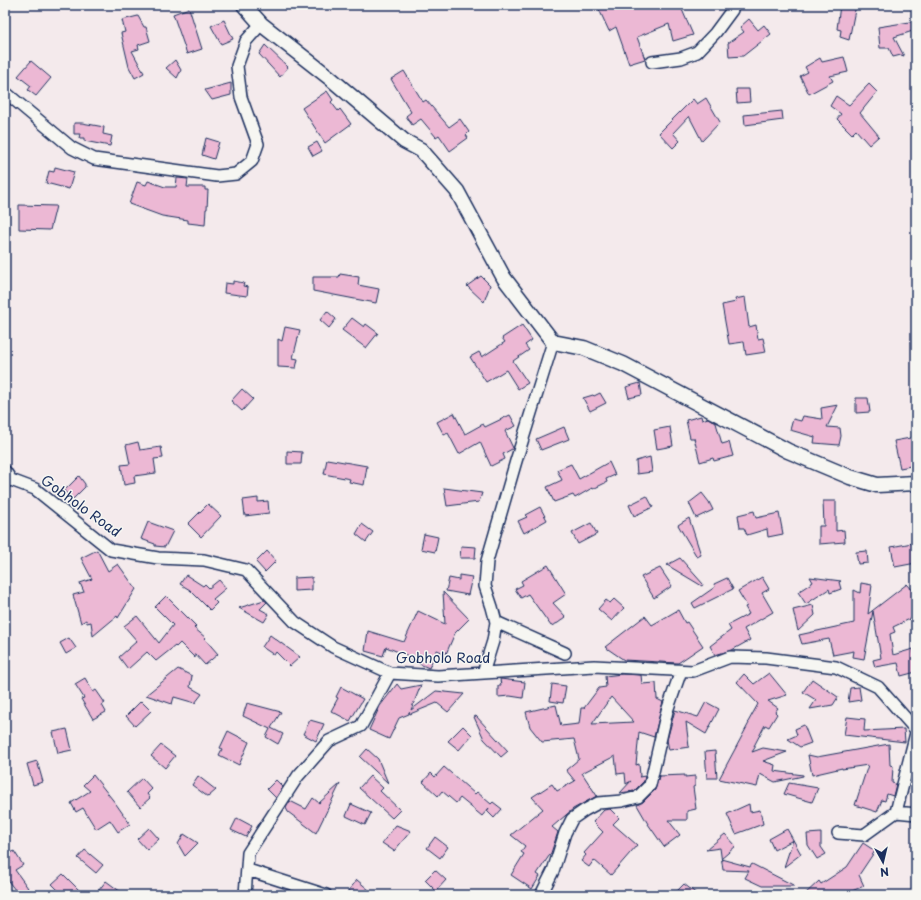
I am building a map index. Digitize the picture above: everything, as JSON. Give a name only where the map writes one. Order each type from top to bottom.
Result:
[{"type":"street","points":[[244,5],[261,24],[330,78],[404,141],[421,150],[457,191],[504,278],[553,342],[584,348],[623,364],[788,451],[850,477],[877,485],[916,484]]},
{"type":"street","points":[[652,62],[681,58],[697,52],[715,33],[732,10],[732,5]]},
{"type":"street","points":[[5,92],[72,148],[94,159],[217,176],[236,174],[252,161],[258,144],[241,97],[237,66],[246,41],[261,24]]},
{"type":"street","points":[[483,674],[493,641],[496,622],[485,586],[487,561],[553,342]]},
{"type":"street","name":"Gobholo Road","points":[[7,478],[35,489],[112,550],[158,558],[204,560],[246,570],[295,622],[333,647],[390,673],[438,676],[594,666],[693,671],[730,657],[766,658],[836,667],[878,687],[916,730]]},
{"type":"street","points":[[496,622],[565,653]]},
{"type":"street","points":[[541,895],[553,871],[565,833],[572,819],[598,803],[622,801],[638,797],[650,785],[667,711],[681,670]]},
{"type":"street","points":[[245,895],[248,870],[248,853],[298,776],[329,741],[361,726],[390,673]]},
{"type":"street","points":[[838,833],[864,835],[896,812],[916,733]]},
{"type":"street","points":[[896,812],[916,814]]},
{"type":"street","points":[[248,870],[326,895]]},
{"type":"building","points":[[597,5],[680,5],[693,35],[673,41],[669,24],[637,37],[645,59],[629,64],[616,27],[609,31]]},
{"type":"building","points":[[840,5],[856,5],[849,40],[840,37],[841,30],[837,29]]},
{"type":"building","points":[[189,8],[202,49],[187,54],[173,14]]},
{"type":"building","points":[[138,16],[144,27],[146,27],[150,41],[138,45],[139,49],[132,51],[144,73],[135,78],[129,67],[121,33],[125,32],[122,20]]},
{"type":"building","points":[[749,19],[758,30],[764,25],[771,34],[743,56],[729,57],[728,43],[744,32],[740,27]]},
{"type":"building","points":[[224,20],[233,39],[221,44],[211,26]]},
{"type":"building","points":[[916,21],[916,30],[894,37],[904,56],[901,55],[893,57],[889,48],[880,48],[878,27]]},
{"type":"building","points":[[265,45],[288,67],[280,77],[259,54]]},
{"type":"building","points":[[844,57],[848,72],[830,76],[833,81],[809,94],[800,76],[808,72],[805,67],[820,58],[822,62]]},
{"type":"building","points":[[175,60],[181,70],[177,78],[166,68]]},
{"type":"building","points":[[31,61],[51,78],[36,96],[28,90],[31,86],[18,76]]},
{"type":"building","points":[[404,71],[423,102],[426,100],[449,127],[460,119],[469,132],[466,135],[468,138],[450,151],[439,135],[436,137],[421,119],[412,125],[406,116],[411,112],[391,79]]},
{"type":"building","points":[[231,83],[231,95],[212,100],[205,90]]},
{"type":"building","points":[[869,84],[877,92],[860,113],[879,136],[869,145],[856,130],[852,134],[837,119],[841,114],[830,106],[836,96],[849,105]]},
{"type":"building","points":[[736,89],[749,89],[750,102],[737,103]]},
{"type":"building","points":[[327,91],[333,100],[331,102],[338,111],[340,109],[351,124],[325,143],[302,108]]},
{"type":"building","points":[[706,98],[720,122],[702,141],[689,116],[673,133],[680,141],[673,148],[659,133],[693,99],[697,104]]},
{"type":"building","points":[[782,111],[783,120],[745,125],[744,115]]},
{"type":"building","points":[[74,123],[104,127],[103,134],[112,136],[110,146],[84,141],[84,138],[79,138],[80,134],[74,134]]},
{"type":"building","points":[[206,138],[219,142],[214,159],[202,155]]},
{"type":"building","points":[[317,142],[322,151],[313,156],[308,147]]},
{"type":"building","points":[[55,167],[74,172],[69,189],[46,183],[49,171],[54,172]]},
{"type":"building","points":[[177,178],[188,179],[187,187],[205,187],[205,190],[208,190],[205,225],[188,223],[188,220],[162,216],[129,204],[137,182],[146,185],[148,181],[165,187],[176,187]]},
{"type":"building","points":[[19,205],[56,206],[50,230],[19,229]]},
{"type":"building","points":[[340,274],[359,277],[358,285],[379,289],[376,303],[313,291],[313,277],[339,277]]},
{"type":"building","points":[[481,276],[490,285],[484,302],[467,286]]},
{"type":"building","points":[[233,281],[244,283],[243,286],[248,287],[247,296],[224,293],[225,283],[233,284]]},
{"type":"building","points":[[745,297],[749,327],[756,325],[758,339],[763,338],[766,352],[746,355],[744,342],[729,344],[722,305],[736,302],[735,299]]},
{"type":"building","points":[[327,311],[336,319],[329,328],[320,320]]},
{"type":"building","points":[[352,318],[364,327],[366,324],[378,333],[366,348],[342,330]]},
{"type":"building","points":[[522,325],[532,340],[525,345],[529,350],[513,361],[528,383],[518,389],[506,370],[486,382],[470,357],[479,352],[482,357],[505,342],[502,338]]},
{"type":"building","points":[[285,327],[300,330],[293,358],[298,359],[296,368],[278,367],[278,339],[282,341]]},
{"type":"building","points":[[640,383],[642,395],[629,398],[626,387]]},
{"type":"building","points":[[242,389],[253,399],[242,411],[231,401]]},
{"type":"building","points":[[600,393],[606,403],[590,411],[583,398]]},
{"type":"building","points":[[856,398],[868,398],[870,412],[856,413]]},
{"type":"building","points":[[838,405],[827,427],[840,428],[841,436],[839,445],[814,443],[815,437],[790,430],[793,419],[801,421],[803,416],[822,419],[821,408]]},
{"type":"building","points":[[454,413],[465,434],[483,424],[485,427],[510,415],[516,426],[505,431],[513,448],[503,454],[505,459],[491,466],[480,442],[459,454],[448,433],[444,435],[437,422]]},
{"type":"building","points":[[701,416],[702,420],[708,418],[716,423],[722,444],[729,442],[733,456],[714,461],[713,458],[700,462],[694,438],[690,438],[686,420]]},
{"type":"building","points":[[564,427],[569,439],[541,450],[536,439]]},
{"type":"building","points":[[670,427],[673,446],[657,449],[654,430]]},
{"type":"building","points":[[916,437],[916,465],[900,468],[894,441]]},
{"type":"building","points":[[138,442],[140,450],[161,447],[163,458],[154,459],[156,473],[134,476],[135,483],[124,485],[121,465],[130,464],[126,445]]},
{"type":"building","points":[[287,451],[302,452],[301,464],[287,464]]},
{"type":"building","points":[[650,457],[652,472],[637,474],[636,461]]},
{"type":"building","points":[[327,459],[367,466],[364,485],[349,482],[350,479],[324,474]]},
{"type":"building","points":[[609,462],[615,475],[606,479],[607,482],[593,489],[592,488],[575,498],[573,495],[554,502],[547,487],[562,480],[557,470],[571,464],[579,479]]},
{"type":"building","points":[[79,476],[85,484],[85,487],[73,499],[64,491]]},
{"type":"building","points":[[444,488],[482,493],[479,502],[447,506]]},
{"type":"building","points":[[702,493],[713,510],[696,518],[689,503]]},
{"type":"building","points":[[647,496],[653,507],[634,516],[629,505]]},
{"type":"building","points":[[258,498],[258,502],[268,501],[269,513],[245,516],[243,500]]},
{"type":"building","points":[[823,501],[836,501],[836,531],[844,530],[845,542],[819,544],[819,526],[824,526]]},
{"type":"building","points":[[208,504],[221,516],[201,537],[188,524]]},
{"type":"building","points":[[540,507],[547,520],[524,533],[518,521],[527,517],[525,515]]},
{"type":"building","points":[[754,511],[756,518],[779,513],[783,534],[768,537],[767,529],[747,535],[744,528],[740,528],[738,515]]},
{"type":"building","points":[[689,518],[701,555],[697,557],[678,525]]},
{"type":"building","points":[[148,522],[173,531],[165,547],[155,546],[155,544],[141,539]]},
{"type":"building","points":[[591,523],[597,534],[578,544],[572,533]]},
{"type":"building","points":[[362,524],[373,532],[366,542],[356,534]]},
{"type":"building","points":[[424,534],[438,537],[435,552],[421,549]]},
{"type":"building","points":[[912,543],[916,563],[895,567],[891,547]]},
{"type":"building","points":[[461,546],[476,547],[475,558],[460,558]]},
{"type":"building","points":[[97,550],[108,571],[118,564],[136,589],[118,618],[117,616],[93,636],[91,622],[87,623],[86,620],[81,623],[73,595],[84,592],[80,583],[92,579],[81,558]]},
{"type":"building","points":[[267,551],[276,561],[265,572],[256,562]]},
{"type":"building","points":[[867,551],[868,563],[858,564],[856,552]]},
{"type":"building","points":[[680,558],[703,584],[702,586],[667,565]]},
{"type":"building","points":[[548,565],[566,594],[553,603],[566,617],[551,626],[528,594],[521,598],[515,589],[523,585],[521,581]]},
{"type":"building","points":[[660,568],[672,586],[654,598],[641,577]]},
{"type":"building","points":[[186,575],[203,586],[205,584],[209,588],[219,580],[226,588],[213,599],[217,603],[210,610],[190,590],[180,584]]},
{"type":"building","points":[[459,575],[472,577],[468,595],[446,591],[449,578],[459,580]]},
{"type":"building","points":[[312,577],[312,590],[294,591],[294,578]]},
{"type":"building","points":[[762,577],[769,589],[762,593],[773,612],[744,629],[750,640],[732,650],[715,655],[710,646],[731,630],[728,625],[749,614],[745,607],[747,606],[738,591]]},
{"type":"building","points":[[810,577],[841,581],[839,582],[841,589],[830,593],[829,589],[806,604],[798,592],[813,582]]},
{"type":"building","points":[[727,578],[733,589],[695,608],[692,603],[715,587],[714,584]]},
{"type":"building","points":[[861,583],[872,585],[868,614],[907,584],[916,594],[913,598],[916,605],[916,616],[893,627],[895,632],[890,634],[893,655],[913,649],[916,660],[916,672],[901,676],[898,663],[875,667],[873,660],[881,658],[873,611],[864,659],[853,657],[854,651],[833,655],[829,639],[802,644],[799,635],[854,623],[854,590],[860,593]]},
{"type":"building","points":[[443,592],[469,619],[455,633],[446,654],[437,650],[429,668],[410,660],[411,657],[386,647],[383,656],[365,651],[368,631],[404,642],[418,611],[445,624]]},
{"type":"building","points":[[166,596],[196,626],[194,628],[206,638],[205,639],[218,654],[205,665],[195,654],[195,658],[180,643],[156,661],[147,652],[128,669],[119,657],[137,641],[124,626],[137,616],[159,643],[173,625],[155,607]]},
{"type":"building","points":[[614,599],[624,608],[612,621],[598,609],[606,600],[610,603]]},
{"type":"building","points":[[264,600],[267,602],[260,609],[269,614],[264,622],[239,608]]},
{"type":"building","points":[[813,605],[815,615],[798,631],[793,610]]},
{"type":"building","points":[[678,610],[685,623],[687,622],[703,646],[678,663],[624,660],[605,647],[645,616],[652,625]]},
{"type":"building","points":[[270,635],[300,657],[290,666],[276,652],[274,655],[262,647]]},
{"type":"building","points":[[69,638],[76,648],[66,654],[60,643]]},
{"type":"building","points":[[178,669],[192,676],[190,687],[202,694],[195,703],[174,697],[172,704],[146,695]]},
{"type":"building","points":[[769,673],[787,695],[768,701],[778,708],[775,712],[777,714],[769,727],[765,725],[752,752],[763,748],[787,752],[763,761],[775,765],[774,771],[803,776],[775,782],[760,774],[757,787],[719,779],[758,704],[737,682],[744,674],[754,684]]},
{"type":"building","points":[[622,674],[641,675],[642,684],[656,683],[657,699],[663,702],[654,737],[639,732],[636,765],[639,764],[639,777],[645,776],[644,781],[634,791],[620,793],[631,781],[626,784],[625,773],[617,774],[615,756],[582,773],[597,796],[573,809],[552,827],[558,832],[551,853],[537,874],[540,876],[532,889],[511,875],[524,854],[521,852],[525,846],[511,835],[543,809],[532,797],[552,784],[557,791],[575,781],[566,770],[579,759],[574,739],[542,742],[530,727],[526,712],[556,705],[561,726],[579,724],[581,708],[584,708],[599,688],[606,687],[605,676]],"holes":[[[611,697],[634,722],[592,724]]]},
{"type":"building","points":[[85,678],[93,692],[96,690],[105,703],[102,705],[106,712],[93,719],[81,699],[84,698],[75,684]]},
{"type":"building","points":[[500,679],[525,682],[523,698],[510,696],[498,697],[498,686],[501,686]]},
{"type":"building","points":[[812,679],[838,697],[833,705],[810,709],[816,700],[803,692]]},
{"type":"building","points":[[397,684],[401,689],[421,685],[411,710],[436,691],[464,694],[448,712],[437,703],[410,714],[409,712],[409,714],[399,718],[389,739],[369,730],[380,706]]},
{"type":"building","points":[[552,684],[566,686],[563,703],[550,701]]},
{"type":"building","points":[[341,687],[363,699],[350,721],[331,711],[338,698],[336,697]]},
{"type":"building","points":[[859,687],[861,700],[848,702],[850,688]]},
{"type":"building","points":[[141,701],[151,711],[135,726],[126,716]]},
{"type":"building","points":[[706,702],[719,709],[706,734],[686,722],[689,747],[669,750],[667,740],[675,710],[698,717]]},
{"type":"building","points":[[247,703],[281,712],[271,728],[283,734],[278,744],[266,737],[270,729],[243,716]]},
{"type":"building","points":[[476,716],[508,751],[501,757],[484,739],[474,717]]},
{"type":"building","points":[[847,717],[865,719],[864,731],[904,729],[905,742],[844,735]]},
{"type":"building","points":[[310,720],[324,724],[316,741],[303,734]]},
{"type":"building","points":[[804,725],[811,743],[800,747],[788,739],[797,735],[795,729]]},
{"type":"building","points":[[463,726],[472,735],[459,750],[448,741]]},
{"type":"building","points":[[67,729],[72,750],[58,753],[53,732]]},
{"type":"building","points":[[228,731],[249,742],[239,765],[219,755],[222,749],[220,748]]},
{"type":"building","points":[[889,744],[890,765],[893,766],[892,783],[896,784],[893,796],[887,794],[885,801],[882,800],[877,812],[855,805],[868,765],[842,768],[812,775],[808,755],[817,757]]},
{"type":"building","points":[[161,745],[175,756],[165,768],[151,756]]},
{"type":"building","points":[[367,749],[378,759],[388,783],[360,757]]},
{"type":"building","points":[[715,751],[717,778],[707,778],[705,752]]},
{"type":"building","points":[[37,761],[43,782],[33,785],[27,764]]},
{"type":"building","points":[[444,767],[475,794],[477,792],[491,804],[493,802],[502,809],[494,818],[487,811],[489,808],[482,816],[460,798],[456,803],[442,791],[438,796],[423,782],[431,773],[435,777]]},
{"type":"building","points":[[93,775],[130,824],[118,832],[110,820],[96,829],[83,808],[76,812],[71,803],[90,791],[83,785]]},
{"type":"building","points":[[685,775],[685,777],[695,776],[695,786],[693,787],[696,809],[687,811],[687,820],[668,820],[680,835],[664,847],[637,805],[643,802],[655,790],[659,776]]},
{"type":"building","points":[[198,776],[216,790],[208,797],[192,785]]},
{"type":"building","points":[[370,776],[383,788],[380,791],[400,810],[392,818],[359,788]]},
{"type":"building","points":[[142,778],[152,789],[147,794],[150,798],[140,807],[127,792]]},
{"type":"building","points":[[276,780],[283,787],[276,798],[267,789]]},
{"type":"building","points":[[789,783],[818,788],[812,802],[784,794]]},
{"type":"building","points":[[340,784],[316,833],[288,812],[286,808],[290,801],[306,809],[313,798],[319,803]]},
{"type":"building","points":[[351,804],[371,813],[365,825],[346,816]]},
{"type":"building","points":[[749,804],[750,812],[760,810],[763,824],[736,834],[727,814]]},
{"type":"building","points":[[610,809],[619,818],[613,824],[637,845],[611,875],[594,860],[589,867],[581,861],[586,855],[584,853],[603,832],[593,822],[604,810]]},
{"type":"building","points":[[237,818],[252,826],[246,837],[231,830]]},
{"type":"building","points":[[396,825],[411,831],[394,851],[382,843]]},
{"type":"building","points":[[149,828],[159,839],[147,850],[137,839]]},
{"type":"building","points":[[787,829],[801,854],[784,867],[793,840],[774,850],[769,839]]},
{"type":"building","points":[[821,833],[821,847],[826,854],[817,859],[808,845],[807,834]]},
{"type":"building","points":[[184,834],[198,843],[185,856],[178,844]]},
{"type":"building","points":[[725,834],[736,846],[721,859],[720,848],[706,850]]},
{"type":"building","points":[[435,837],[448,847],[440,858],[427,848]]},
{"type":"building","points":[[863,843],[875,851],[859,875],[864,886],[842,895],[804,895],[819,881],[821,884],[847,867]]},
{"type":"building","points":[[85,850],[103,865],[96,873],[78,858]]},
{"type":"building","points":[[14,851],[23,865],[15,870],[28,888],[19,895],[5,877],[5,857]]},
{"type":"building","points":[[722,859],[750,867],[752,864],[795,886],[762,886],[745,878],[749,871],[723,870]]},
{"type":"building","points":[[435,870],[446,880],[436,891],[425,880]]},
{"type":"building","points":[[63,874],[84,895],[63,895],[52,884]]},
{"type":"building","points":[[357,880],[375,895],[355,895],[349,890]]},
{"type":"building","points":[[106,881],[125,895],[95,895]]},
{"type":"building","points":[[684,884],[698,895],[673,895]]}]
